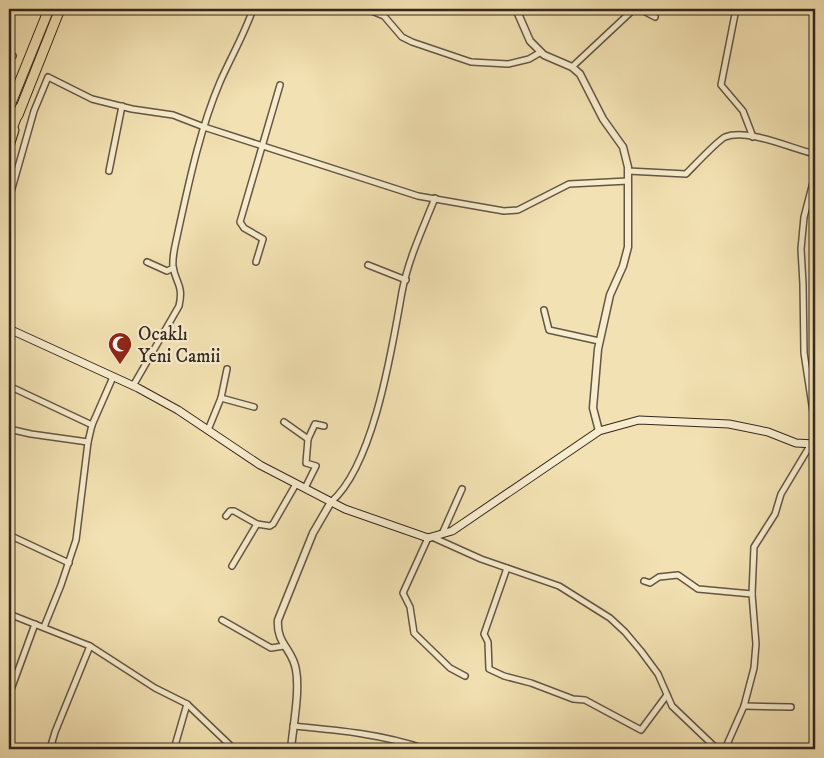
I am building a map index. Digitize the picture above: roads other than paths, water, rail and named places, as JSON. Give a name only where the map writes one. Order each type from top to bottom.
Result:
[{"type":"highway","points":[[10,108],[49,9]]},
{"type":"highway","points":[[9,136],[60,9]]},
{"type":"highway","points":[[9,146],[20,108]]},
{"type":"main road","points":[[11,330],[133,386],[178,410],[260,465],[331,502],[430,537],[441,536],[465,522],[599,431],[639,420],[677,420],[729,424],[768,432],[796,443],[813,444]]},
{"type":"street","points":[[133,386],[179,306],[182,293],[173,268],[173,255],[183,212],[204,128],[220,82],[244,34],[252,9]]},
{"type":"street","points":[[367,9],[384,16],[402,37],[471,62],[508,64],[528,59],[541,52]]},
{"type":"street","points":[[516,9],[530,41],[541,52],[572,67],[580,74],[603,119],[622,147],[628,171],[628,247],[623,266],[610,295],[599,341],[594,408],[599,431]]},
{"type":"street","points":[[572,67],[634,9]]},
{"type":"street","points":[[640,9],[655,16]]},
{"type":"street","points":[[736,9],[721,85],[743,111],[753,137]]},
{"type":"street","points":[[9,199],[34,111],[48,77],[92,99],[173,115],[204,128],[418,196],[504,211],[518,210],[569,184],[628,181]]},
{"type":"street","points":[[256,262],[263,239],[244,228],[240,222],[280,85]]},
{"type":"street","points":[[109,171],[122,106]]},
{"type":"street","points":[[628,171],[686,174],[724,137],[753,137],[815,154]]},
{"type":"street","points":[[815,175],[804,217],[800,249],[803,284],[804,353],[815,425]]},
{"type":"street","points":[[291,749],[297,672],[293,658],[277,632],[278,620],[314,533],[331,502],[337,497],[359,461],[383,390],[406,280],[435,198]]},
{"type":"street","points":[[147,262],[167,271],[173,268]]},
{"type":"street","points":[[368,265],[406,280]]},
{"type":"street","points":[[544,310],[549,330],[599,341]]},
{"type":"street","points":[[9,339],[11,330]]},
{"type":"street","points":[[208,430],[221,398],[226,369]]},
{"type":"street","points":[[44,627],[76,540],[88,442],[92,425],[113,377]]},
{"type":"street","points":[[9,386],[92,425]]},
{"type":"street","points":[[221,398],[254,407]]},
{"type":"street","points":[[284,422],[308,438]]},
{"type":"street","points":[[305,488],[316,466],[306,464],[308,438],[315,424],[324,426]]},
{"type":"street","points":[[9,429],[88,442]]},
{"type":"street","points":[[726,749],[744,706],[754,668],[756,644],[752,594],[754,547],[775,514],[780,494],[813,444]]},
{"type":"street","points":[[226,516],[230,511],[234,511],[257,524],[270,526],[274,524],[296,484]]},
{"type":"street","points":[[441,536],[462,489]]},
{"type":"street","points":[[232,566],[257,524]]},
{"type":"street","points":[[9,535],[69,563]]},
{"type":"street","points":[[465,676],[450,668],[414,633],[410,607],[403,593],[430,537],[507,568],[559,586],[610,618],[625,632],[658,674],[672,706],[717,749]]},
{"type":"street","points":[[507,568],[484,634],[488,642],[489,669],[504,676],[530,683],[573,699],[585,700],[640,730],[667,695]]},
{"type":"street","points":[[644,581],[650,583],[659,577],[678,575],[698,589],[752,594]]},
{"type":"street","points":[[9,614],[90,646],[155,688],[187,704],[234,749]]},
{"type":"street","points":[[222,620],[271,648],[284,646]]},
{"type":"street","points":[[9,695],[35,624]]},
{"type":"street","points":[[50,749],[90,646]]},
{"type":"street","points":[[174,749],[187,704]]},
{"type":"street","points":[[744,706],[791,707]]},
{"type":"street","points":[[293,726],[336,730],[388,739],[425,749]]},
{"type":"place","name":"Ocaklı Yeni Camii","points":[[120,365]]}]
